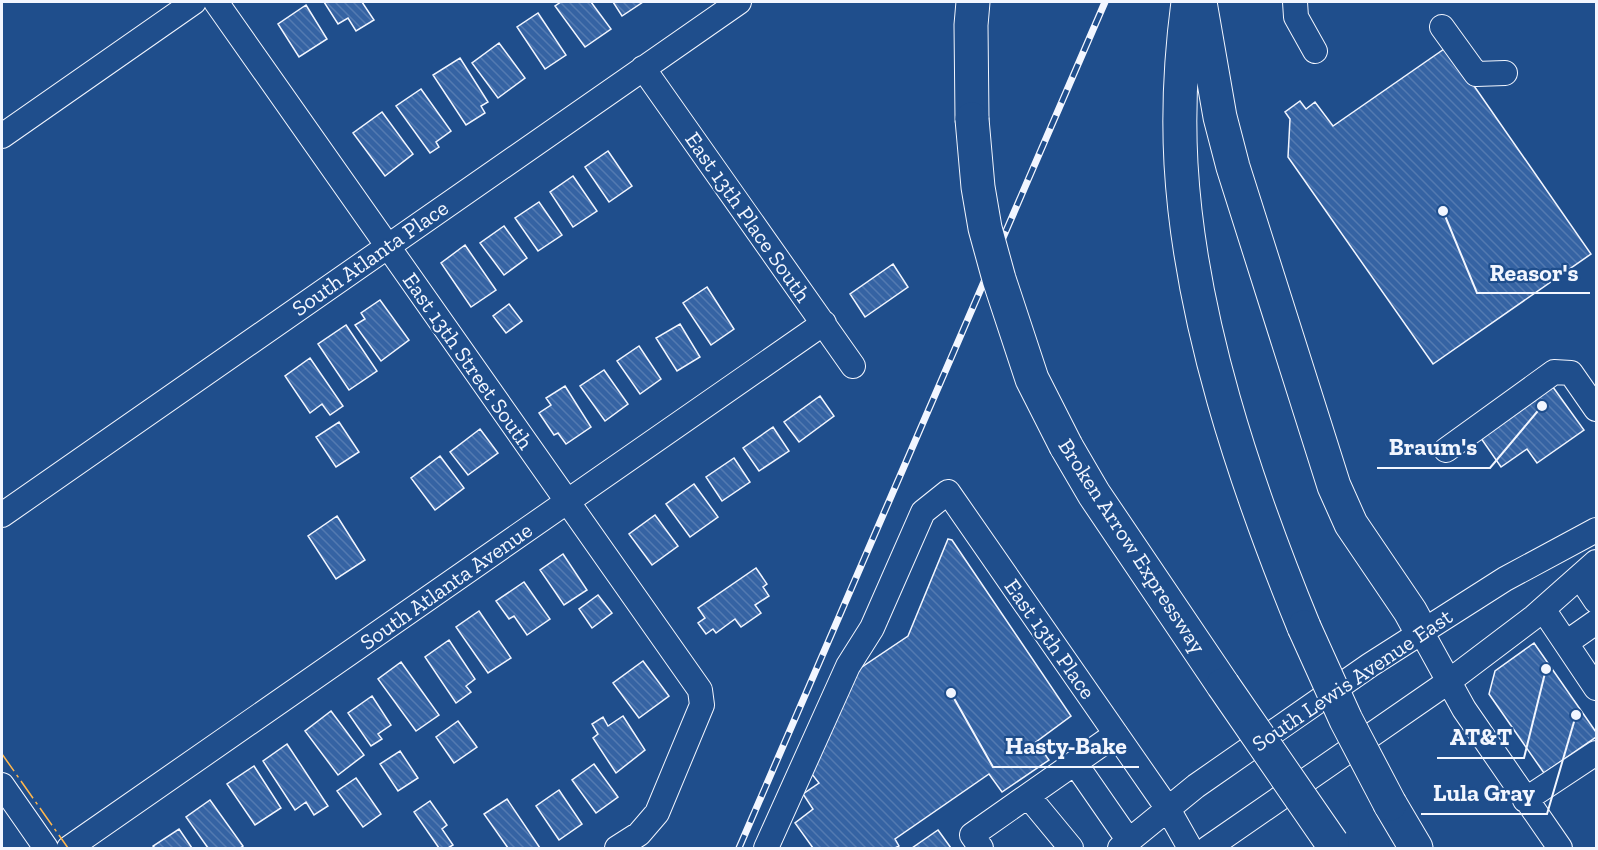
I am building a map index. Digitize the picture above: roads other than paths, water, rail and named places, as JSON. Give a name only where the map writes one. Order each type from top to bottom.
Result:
[{"type":"highway","points":[[1188,2],[1180,97],[1181,165],[1197,287],[1211,348],[1248,479],[1275,557],[1346,720],[1416,849]]},
{"type":"highway","points":[[1200,2],[1220,117],[1233,167],[1334,486],[1351,524],[1421,631]]},
{"type":"highway","name":"Broken Arrow Expressway","points":[[970,9],[972,119],[978,187],[985,228],[999,279],[1032,379],[1066,446],[1094,494],[1334,846]]},
{"type":"street","points":[[2,136],[194,2]]},
{"type":"street","name":"East 13th Street South","points":[[216,2],[700,690],[702,705],[657,813],[639,834],[617,849]]},
{"type":"street","name":"South Atlanta Place","points":[[2,515],[739,2]]},
{"type":"street","points":[[1296,2],[1296,17],[1315,51]]},
{"type":"street","points":[[1442,27],[1476,74],[1505,73]]},
{"type":"street","name":"East 13th Place South","points":[[643,68],[853,366]]},
{"type":"street","name":"South Atlanta Avenue","points":[[69,849],[824,323]]},
{"type":"street","points":[[1446,450],[1554,372],[1571,373],[1596,409]]},
{"type":"street","name":"East 13th Place","points":[[766,849],[848,666],[872,628],[923,512],[948,492],[1168,809],[1190,849]]},
{"type":"street","name":"South Lewis Avenue East","points":[[1124,845],[1196,786],[1421,631],[1506,579],[1596,530]]},
{"type":"street","points":[[1208,849],[1448,682],[1543,609],[1588,569],[1596,601]]},
{"type":"street","points":[[1543,609],[1596,688]]},
{"type":"street","points":[[1566,643],[1596,622]]},
{"type":"street","points":[[1421,631],[1464,709],[1560,849]]},
{"type":"street","points":[[981,849],[972,835],[1116,734]]},
{"type":"street","points":[[1526,800],[1596,753]]},
{"type":"street","points":[[1075,763],[1124,845]]},
{"type":"street","points":[[2,785],[46,849]]},
{"type":"street","points":[[1028,796],[1071,849]]},
{"type":"railway","points":[[739,848],[1105,2]]},
{"type":"place","name":"Reasor's","points":[[1443,211]]},
{"type":"place","name":"Braum's","points":[[1542,406]]},
{"type":"place","name":"AT&T","points":[[1546,669]]},
{"type":"place","name":"Hasty-Bake","points":[[951,693]]},
{"type":"place","name":"Lula Gray","points":[[1576,715]]}]
